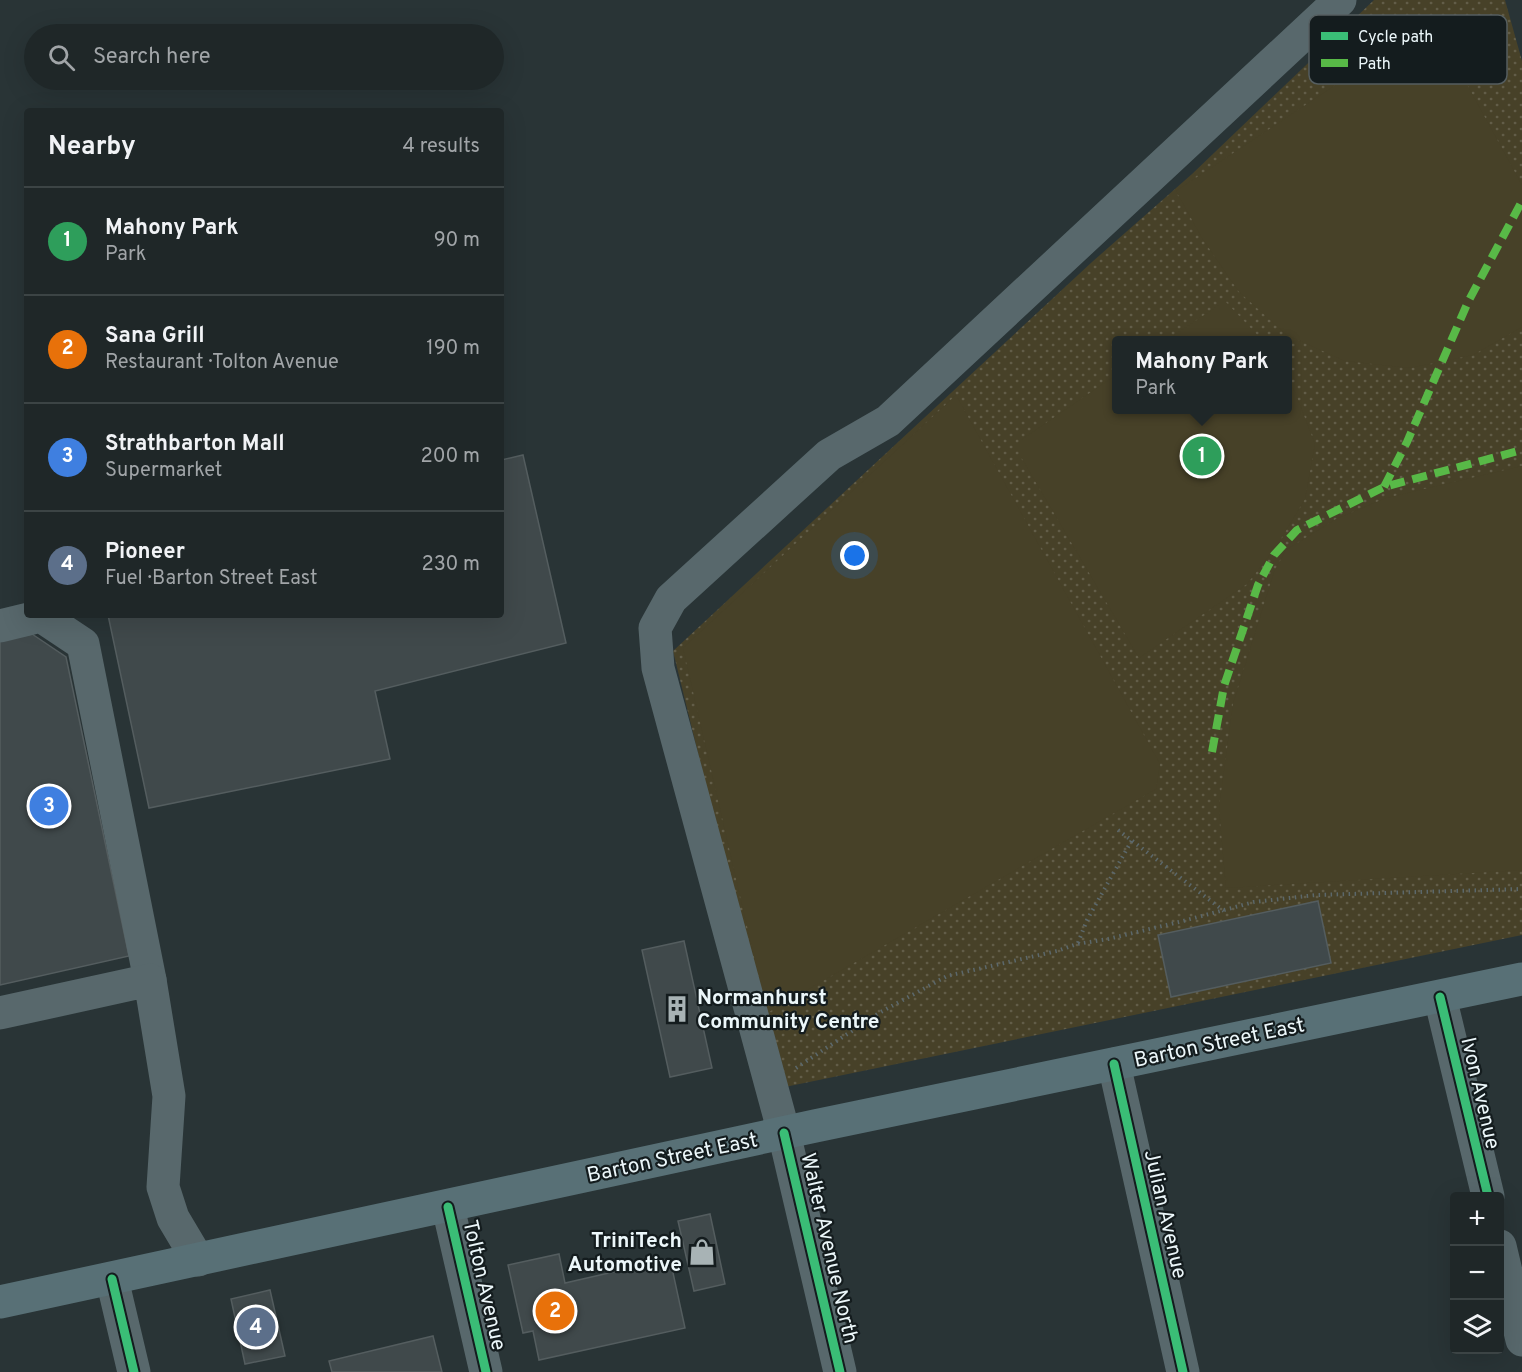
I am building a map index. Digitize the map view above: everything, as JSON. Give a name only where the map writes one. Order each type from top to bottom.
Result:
[{"type":"main road","name":"Barton Street East","points":[[0,1302],[448,1207],[784,1132],[1522,979]]},
{"type":"street","name":"Walter Avenue North","points":[[1324,15],[1340,0]]},
{"type":"street","name":"Walter Avenue North","points":[[840,1372],[784,1132],[658,668],[655,628],[671,599],[829,455],[888,421],[1309,29]]},
{"type":"street","points":[[0,626],[33,618]]},
{"type":"street","points":[[44,618],[83,644],[150,980],[168,1096],[162,1187],[173,1218],[198,1260]]},
{"type":"street","points":[[0,1013],[150,980]]},
{"type":"street","name":"Ivon Avenue","points":[[1440,997],[1487,1192]]},
{"type":"street","name":"Julian Avenue","points":[[1114,1064],[1183,1372]]},
{"type":"street","name":"Tolton Avenue","points":[[448,1207],[486,1372]]},
{"type":"street","points":[[1504,1263],[1522,1340]]},
{"type":"street","points":[[112,1279],[134,1372]]},
{"type":"path","points":[[1118,830],[1224,911]]},
{"type":"path","points":[[1077,944],[1087,920],[1132,840]]},
{"type":"path","points":[[789,1072],[879,1013],[947,976],[1254,902],[1316,894],[1522,889]]},
{"type":"shaded area","points":[[1374,0],[1505,0],[1522,61],[1522,935],[780,1088],[673,651],[1092,262],[1192,174],[1309,62],[1309,84],[1507,84],[1507,15],[1358,15]]},
{"type":"shaded area","points":[[1337,84],[1467,84],[1522,185],[1522,327],[1473,355],[1410,368],[1345,361],[1287,335],[1239,292],[1202,238],[1176,191]]},
{"type":"shaded area","points":[[1225,301],[1258,336],[1173,336]]},
{"type":"shaded area","points":[[1112,378],[1112,414],[1292,414],[1292,387],[1315,444],[1305,499],[1276,547],[1247,584],[1139,658],[1021,457],[1021,440]]},
{"type":"shaded area","points":[[956,395],[1160,764],[1156,789],[767,1013],[683,648]]},
{"type":"shaded area","points":[[1522,466],[1522,870],[1226,888],[1219,808],[1233,704],[1274,572],[1286,550],[1336,519],[1386,498]]},
{"type":"building","points":[[523,455],[566,643],[375,691],[390,759],[149,808],[109,618],[504,618],[504,459]]},
{"type":"building","points":[[32,634],[66,657],[129,956],[0,985],[0,641]]},
{"type":"building","points":[[1318,901],[1331,963],[1171,997],[1158,935]]},
{"type":"building","name":"Normanhurst Community Centre","points":[[684,941],[712,1068],[670,1077],[642,950]]},
{"type":"building","name":"TriniTech Automotive","points":[[710,1214],[725,1284],[694,1291],[678,1221]]},
{"type":"building","points":[[559,1254],[565,1283],[670,1259],[685,1328],[539,1360],[533,1331],[523,1333],[508,1265]]},
{"type":"building","points":[[270,1290],[285,1356],[245,1364],[231,1299]]},
{"type":"building","points":[[433,1336],[442,1372],[332,1372],[329,1361]]},
{"type":"marked path","points":[[1384,487],[1407,442],[1468,302],[1522,201]]},
{"type":"marked path","points":[[1212,752],[1224,686],[1258,585],[1274,555],[1297,530],[1384,487],[1522,450]]},
{"type":"cycle path","points":[[1440,997],[1487,1192]]},
{"type":"cycle path","points":[[1114,1064],[1183,1372]]},
{"type":"cycle path","points":[[784,1133],[840,1372]]},
{"type":"cycle path","points":[[448,1207],[486,1372]]},
{"type":"cycle path","points":[[112,1279],[134,1372]]},
{"type":"place","name":"Mahony Park","points":[[1202,456]]},
{"type":"place","name":"Strathbarton Mall","points":[[49,806]]},
{"type":"place","name":"Normanhurst Community Centre","points":[[677,1009]]},
{"type":"place","name":"TriniTech Automotive","points":[[702,1252]]},
{"type":"place","name":"Sana Grill","points":[[555,1311]]},
{"type":"place","name":"Pioneer","points":[[256,1327]]}]
